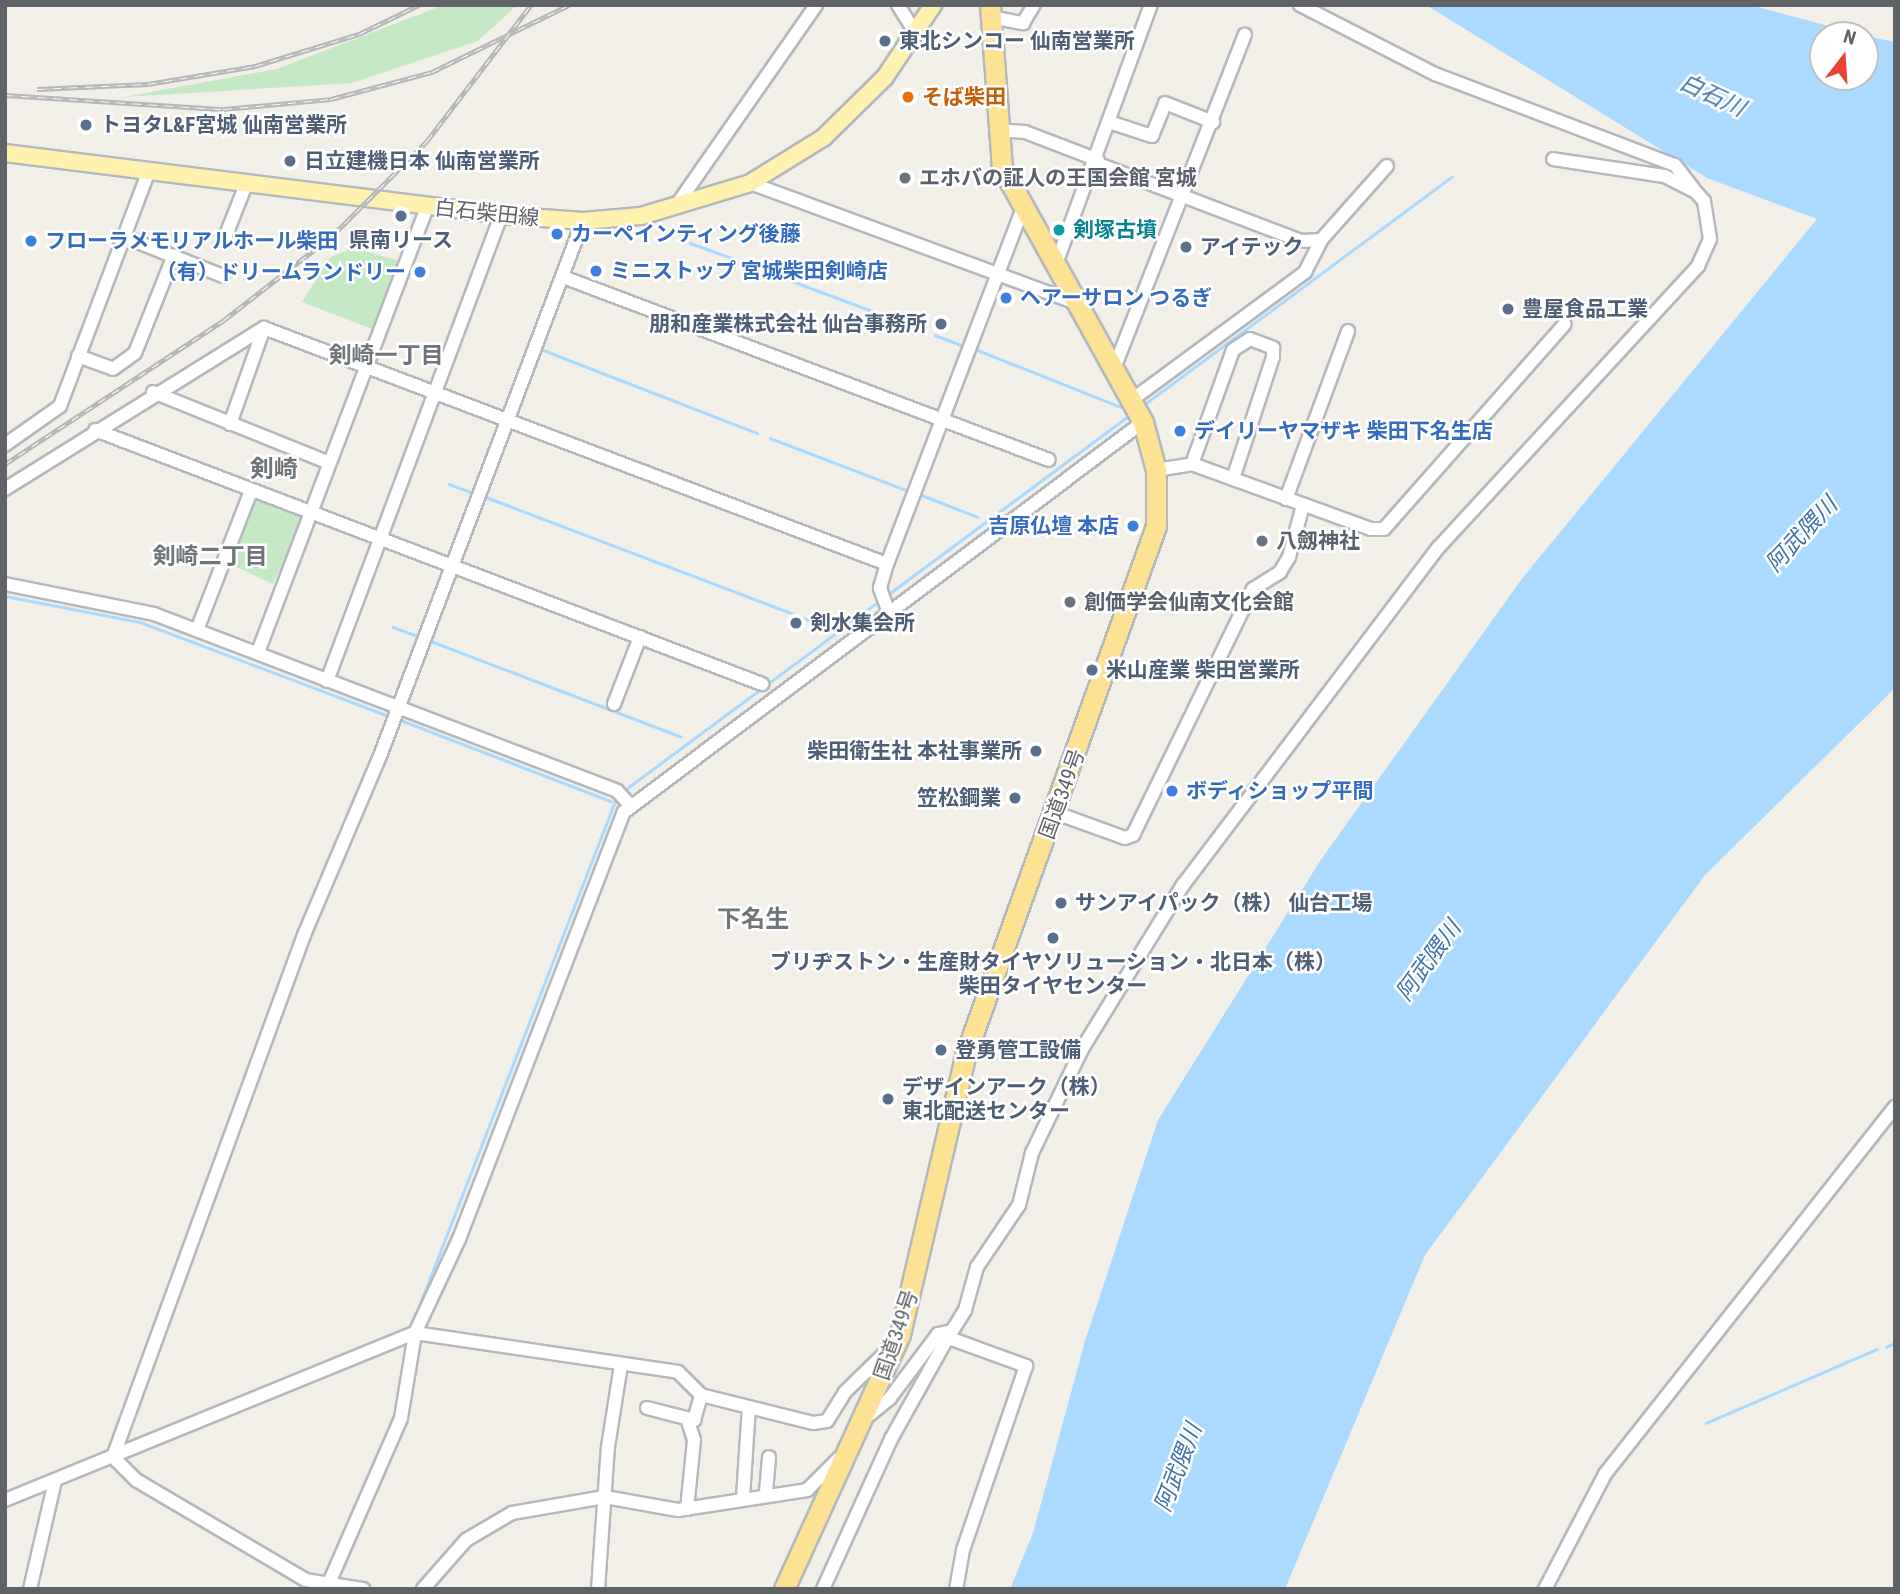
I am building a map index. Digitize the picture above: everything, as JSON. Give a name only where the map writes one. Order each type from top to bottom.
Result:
[{"type":"highway","name":"国道349号","points":[[784,1589],[895,1346],[913,1291],[952,1099],[1153,544],[1156,470],[1138,411],[1081,305],[1002,169],[996,130],[991,11]]},
{"type":"main road","name":"白石柴田線","points":[[5,153],[501,215],[583,221],[673,210],[750,183],[844,119],[916,34],[933,5]]},
{"type":"street","points":[[673,210],[816,5]]},
{"type":"street","points":[[898,5],[916,34]]},
{"type":"street","points":[[991,11],[1023,23],[1034,5]]},
{"type":"street","points":[[1056,264],[1112,123],[1151,5]]},
{"type":"street","points":[[861,1421],[890,1398],[943,1336],[952,1331],[965,1310],[977,1267],[1019,1205],[1032,1153],[1072,1069],[1154,925],[1438,548],[1675,298],[1710,239],[1704,201],[1675,166],[1445,78],[1300,5]]},
{"type":"street","points":[[1115,366],[1245,35]]},
{"type":"street","points":[[1112,123],[1152,136],[1165,103],[1213,122]]},
{"type":"street","points":[[996,130],[1025,132],[1183,197],[1301,241],[1321,240]]},
{"type":"street","points":[[1553,159],[1664,176],[1704,201]]},
{"type":"street","points":[[329,1583],[404,1411],[415,1333],[459,1239],[628,804],[888,611],[1138,411],[1305,272],[1321,240],[1387,166]]},
{"type":"street","points":[[5,445],[60,407],[149,171]]},
{"type":"street","points":[[225,240],[247,182]]},
{"type":"street","points":[[750,183],[1081,305]]},
{"type":"street","points":[[258,652],[327,462],[427,207]]},
{"type":"street","points":[[888,611],[882,594],[887,565],[1023,207]]},
{"type":"street","points":[[327,681],[382,540],[501,215]]},
{"type":"street","points":[[113,1457],[304,935],[395,713],[583,221]]},
{"type":"street","points":[[125,237],[223,276]]},
{"type":"street","points":[[78,356],[113,369],[135,353],[174,255]]},
{"type":"street","points":[[563,276],[1049,460]]},
{"type":"street","points":[[1156,470],[1192,464],[1371,529],[1389,526],[1565,324]]},
{"type":"street","points":[[264,328],[887,565]]},
{"type":"street","points":[[5,489],[153,392],[264,328]]},
{"type":"street","points":[[230,424],[264,328]]},
{"type":"street","points":[[1286,499],[1348,331]]},
{"type":"street","points":[[1192,464],[1233,350],[1250,339],[1273,348],[1273,357],[1233,479]]},
{"type":"street","points":[[153,392],[327,462]]},
{"type":"street","points":[[95,430],[762,684]]},
{"type":"street","points":[[197,630],[251,491]]},
{"type":"street","points":[[1056,813],[1125,838],[1133,835],[1253,589],[1280,572],[1289,557],[1303,505]]},
{"type":"street","points":[[5,584],[139,610],[197,630],[258,652],[395,713],[617,791],[628,804]]},
{"type":"street","points":[[614,704],[640,638]]},
{"type":"street","points":[[1545,1589],[1605,1474],[1895,1107]]},
{"type":"street","points":[[5,1500],[415,1333],[678,1372],[701,1395],[827,1421],[859,1376],[895,1346]]},
{"type":"street","points":[[823,1589],[891,1439],[943,1336]]},
{"type":"street","points":[[943,1336],[1023,1361],[1027,1370],[963,1550],[956,1589]]},
{"type":"street","points":[[598,1589],[605,1497],[621,1365]]},
{"type":"street","points":[[647,1408],[688,1421],[694,1420],[701,1395]]},
{"type":"street","points":[[743,1497],[749,1407]]},
{"type":"street","points":[[687,1509],[694,1440],[688,1421]]},
{"type":"street","points":[[113,1457],[136,1480],[305,1584],[329,1583],[363,1589]]},
{"type":"street","points":[[766,1492],[769,1457]]},
{"type":"street","points":[[423,1589],[457,1548],[496,1521],[537,1507],[605,1497],[687,1509],[766,1492],[811,1489],[844,1457]]},
{"type":"street","points":[[30,1589],[55,1481]]},
{"type":"green space","points":[[444,5],[517,5],[478,41],[352,83],[124,97],[277,69]]},
{"type":"green space","points":[[353,248],[401,261],[372,329],[302,302],[331,257]]},
{"type":"green space","points":[[257,496],[298,510],[303,519],[273,584],[228,563],[250,499]]},
{"type":"water","points":[[1426,5],[1750,5],[1810,21],[1809,91],[1879,91],[1879,39],[1895,42],[1895,688],[1705,875],[1425,1255],[1285,1589],[1010,1589],[1033,1533],[1085,1341],[1158,1120],[1320,861],[1521,580],[1817,219],[1707,178]]},
{"type":"waterway","points":[[1142,406],[1451,177]]},
{"type":"waterway","points":[[690,243],[732,258]]},
{"type":"waterway","points":[[781,277],[894,319]]},
{"type":"waterway","points":[[935,335],[964,346]]},
{"type":"waterway","points":[[538,348],[757,433]]},
{"type":"waterway","points":[[975,349],[1121,407]]},
{"type":"waterway","points":[[886,596],[1131,414]]},
{"type":"waterway","points":[[770,438],[909,491]]},
{"type":"waterway","points":[[449,484],[474,493]]},
{"type":"waterway","points":[[919,494],[978,517]]},
{"type":"waterway","points":[[483,496],[839,631]]},
{"type":"waterway","points":[[5,596],[140,622],[392,717]]},
{"type":"waterway","points":[[622,792],[881,600]]},
{"type":"waterway","points":[[393,627],[418,636]]},
{"type":"waterway","points":[[428,640],[680,736]]},
{"type":"waterway","points":[[398,719],[611,801]]},
{"type":"waterway","points":[[416,1314],[617,796]]},
{"type":"waterway","points":[[1886,1347],[1895,1343]]},
{"type":"waterway","points":[[1706,1423],[1877,1349]]},
{"type":"railway","points":[[37,89],[148,84],[255,66],[359,34],[419,5]]},
{"type":"railway","points":[[5,464],[224,320],[333,235],[427,141],[531,5]]},
{"type":"railway","points":[[5,95],[224,109],[331,99],[432,72],[569,5]]},
{"type":"place","name":"東北シンコー 仙南営業所","points":[[885,41]]},
{"type":"place","name":"そば柴田","points":[[908,97]]},
{"type":"place","name":"トヨタL&F宮城 仙南営業所","points":[[86,125]]},
{"type":"place","name":"日立建機日本 仙南営業所","points":[[290,161]]},
{"type":"place","name":"エホバの証人の王国会館 宮城","points":[[905,178]]},
{"type":"place","name":"県南リース","points":[[401,216]]},
{"type":"place","name":"剣塚古墳","points":[[1059,230]]},
{"type":"place","name":"カーペインティング後藤","points":[[557,234]]},
{"type":"place","name":"フローラメモリアルホール柴田","points":[[31,241]]},
{"type":"place","name":"アイテック","points":[[1186,247]]},
{"type":"place","name":"ミニストップ 宮城柴田剣崎店","points":[[596,271]]},
{"type":"place","name":"（有）ドリームランドリー","points":[[420,272]]},
{"type":"place","name":"ヘアーサロン つるぎ","points":[[1006,298]]},
{"type":"place","name":"豊屋食品工業","points":[[1508,309]]},
{"type":"place","name":"朋和産業株式会社 仙台事務所","points":[[941,324]]},
{"type":"place","name":"デイリーヤマザキ 柴田下名生店","points":[[1180,431]]},
{"type":"place","name":"吉原仏壇 本店","points":[[1133,526]]},
{"type":"place","name":"八劔神社","points":[[1262,541]]},
{"type":"place","name":"創価学会仙南文化会館","points":[[1070,602]]},
{"type":"place","name":"剣水集会所","points":[[796,623]]},
{"type":"place","name":"米山産業 柴田営業所","points":[[1092,670]]},
{"type":"place","name":"柴田衛生社 本社事業所","points":[[1036,751]]},
{"type":"place","name":"ボディショップ平間","points":[[1172,791]]},
{"type":"place","name":"笠松鋼業","points":[[1015,798]]},
{"type":"place","name":"サンアイパック（株） 仙台工場","points":[[1061,903]]},
{"type":"place","name":"ブリヂストン・生産財タイヤソリューション・北日本（株） 柴田タイヤセンター","points":[[1053,938]]},
{"type":"place","name":"登勇管工設備","points":[[941,1050]]},
{"type":"place","name":"デザインアーク（株） 東北配送センター","points":[[888,1099]]},
{"type":"district","name":"剣崎一丁目","points":[[386,356]]},
{"type":"district","name":"剣崎","points":[[274,470]]},
{"type":"district","name":"剣崎二丁目","points":[[210,557]]},
{"type":"district","name":"下名生","points":[[753,920]]},
{"type":"water label","name":"白石川","points":[[1712,96]]},
{"type":"water label","name":"阿武隈川","points":[[1802,535]]},
{"type":"water label","name":"阿武隈川","points":[[1429,961]]},
{"type":"water label","name":"阿武隈川","points":[[1179,1468]]}]
